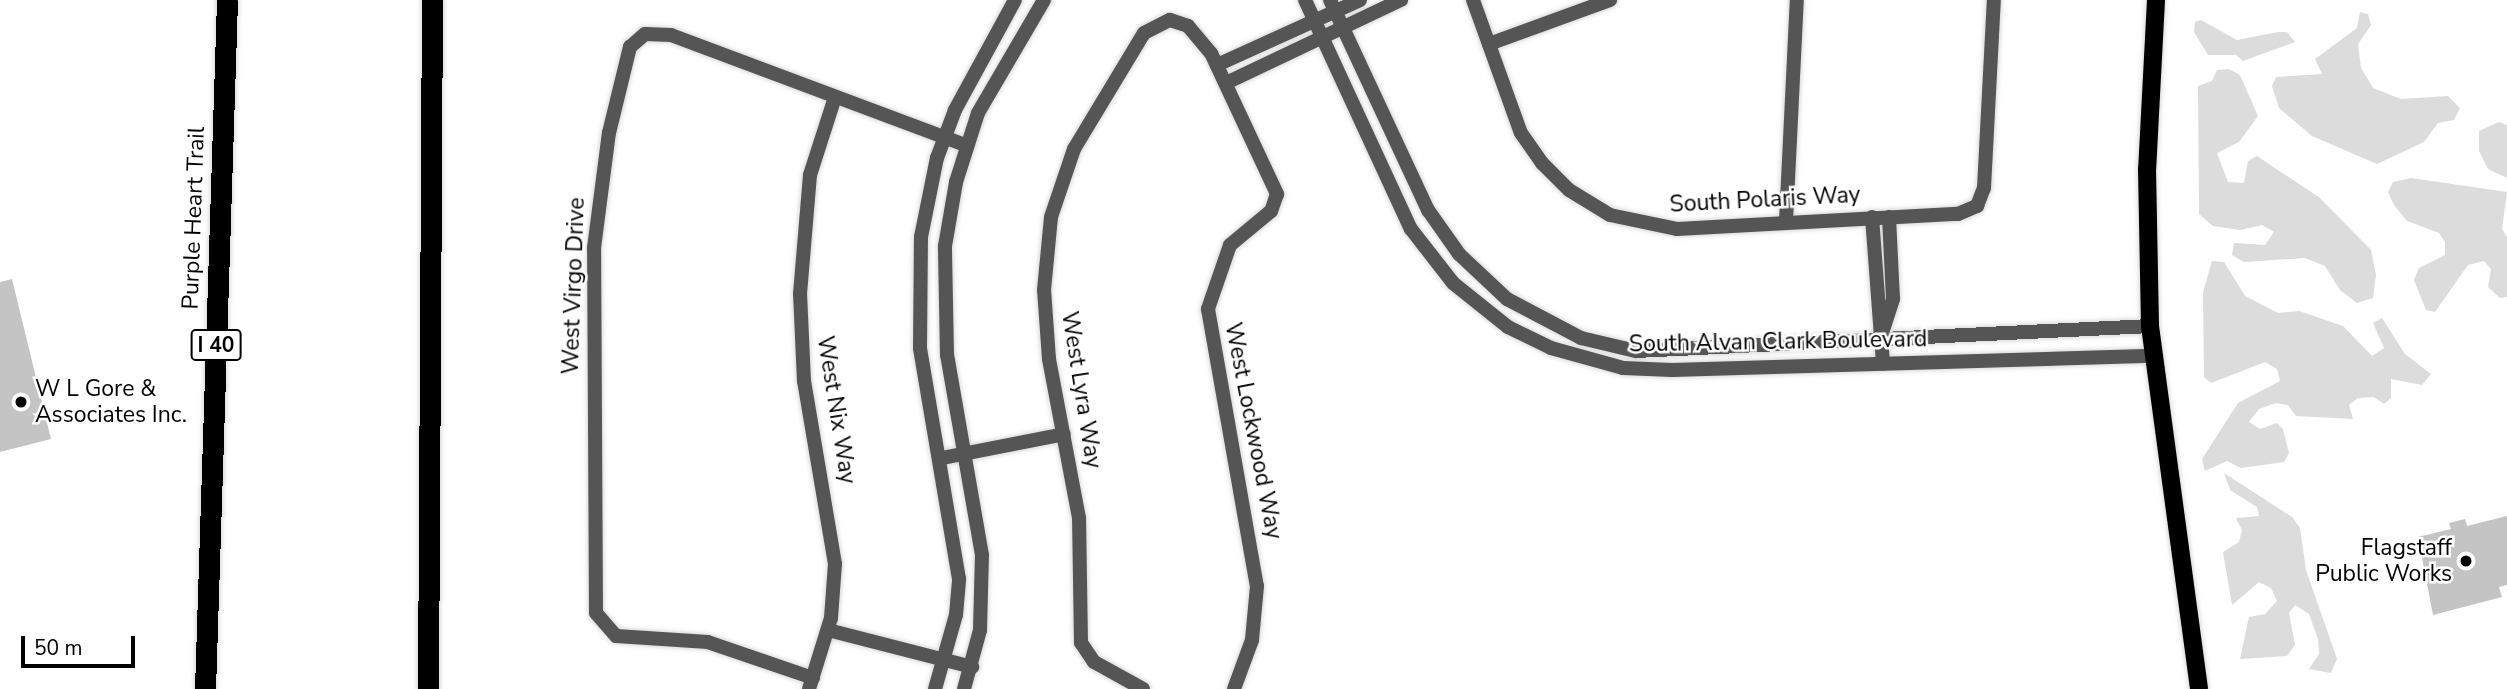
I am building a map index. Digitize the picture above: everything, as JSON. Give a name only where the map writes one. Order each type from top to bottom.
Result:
[{"type":"highway","name":"Purple Heart Trail","points":[[205,689],[227,0]]},
{"type":"highway","points":[[428,689],[432,0]]},
{"type":"main road","points":[[2156,0],[2147,169],[2150,326],[2199,689]]},
{"type":"street","points":[[935,689],[944,660],[959,579],[918,314],[921,237],[945,138],[971,75],[1014,0]]},
{"type":"street","points":[[964,689],[980,630],[982,569],[967,453],[944,312],[945,246],[965,145],[999,69],[1044,0]]},
{"type":"street","name":"South Alvan Clark Boulevard","points":[[1305,0],[1411,229],[1453,283],[1508,327],[1551,348],[1623,368],[2152,356]]},
{"type":"street","points":[[1360,0],[1334,6],[1315,22],[1217,65],[1226,83],[1401,0]]},
{"type":"street","name":"South Polaris Way","points":[[1473,0],[1527,142],[1569,190],[1596,208],[1661,228],[1958,214],[1977,206],[1983,188],[1994,0]]},
{"type":"street","points":[[1489,44],[1610,0]]},
{"type":"street","points":[[1786,221],[1797,0]]},
{"type":"street","name":"South Alvan Clark Boulevard","points":[[1334,6],[1428,210],[1459,254],[1507,299],[1581,338],[1636,351],[1883,335],[2150,326]]},
{"type":"street","name":"West Lyra Way","points":[[1143,689],[1094,662],[1081,643],[1079,518],[1045,325],[1051,217],[1074,149],[1101,99],[1144,33],[1170,20],[1195,32],[1217,65]]},
{"type":"street","name":"West Virgo Drive","points":[[811,684],[708,642],[616,636],[596,613],[594,248],[609,133],[630,47],[638,37],[671,35],[965,145]]},
{"type":"street","name":"West Lockwood Way","points":[[1226,83],[1273,177],[1276,203],[1230,245],[1208,309],[1257,586],[1252,640],[1234,689]]},
{"type":"street","name":"West Nix Way","points":[[811,684],[828,629],[832,539],[804,381],[800,294],[810,175],[835,97]]},
{"type":"street","points":[[1883,335],[1893,299],[1889,217]]},
{"type":"street","points":[[1872,218],[1876,301],[1883,335],[1883,364]]},
{"type":"street","points":[[942,458],[1064,434]]},
{"type":"street","points":[[828,629],[972,667]]},
{"type":"shaded area","points":[[2360,12],[2368,14],[2371,25],[2358,44],[2361,68],[2373,88],[2401,99],[2448,96],[2460,108],[2454,120],[2438,123],[2424,142],[2377,164],[2312,136],[2279,108],[2272,86],[2276,77],[2322,74],[2315,59],[2357,28]]},
{"type":"shaded area","points":[[2201,20],[2237,40],[2287,32],[2295,42],[2243,61],[2236,55],[2208,55],[2194,32],[2195,22]]},
{"type":"shaded area","points":[[2229,69],[2240,75],[2258,116],[2239,142],[2217,153],[2228,182],[2244,183],[2248,161],[2257,156],[2320,198],[2371,250],[2376,275],[2373,298],[2357,303],[2340,290],[2325,266],[2305,258],[2244,262],[2232,255],[2234,243],[2265,245],[2274,232],[2262,225],[2240,230],[2213,226],[2199,214],[2198,86],[2212,81],[2217,70]]},
{"type":"shaded area","points":[[2499,122],[2507,125],[2507,178],[2488,169],[2479,151],[2479,131]]},
{"type":"shaded area","points":[[2411,178],[2507,192],[2502,229],[2507,237],[2507,297],[2500,298],[2488,287],[2491,269],[2484,261],[2468,265],[2435,312],[2426,310],[2414,280],[2419,268],[2445,255],[2445,242],[2439,233],[2407,221],[2394,205],[2388,192],[2393,182]]},
{"type":"shaded area","points":[[2212,261],[2224,262],[2245,296],[2278,313],[2299,311],[2343,326],[2372,356],[2384,348],[2373,323],[2382,318],[2405,354],[2431,374],[2422,385],[2391,379],[2391,398],[2384,404],[2374,397],[2358,398],[2349,405],[2353,419],[2296,416],[2288,405],[2276,403],[2259,409],[2249,422],[2260,429],[2277,423],[2283,429],[2289,453],[2284,462],[2241,468],[2227,461],[2205,471],[2202,459],[2238,403],[2280,381],[2277,369],[2265,362],[2211,383],[2204,377],[2203,292]]},
{"type":"shaded area","points":[[2224,473],[2292,517],[2300,528],[2306,570],[2337,659],[2331,673],[2309,669],[2319,654],[2318,639],[2309,614],[2295,605],[2289,613],[2295,645],[2287,656],[2240,659],[2249,617],[2265,614],[2277,601],[2271,588],[2259,582],[2232,605],[2223,552],[2239,542],[2242,530],[2236,518],[2259,516],[2257,507],[2230,490]]},
{"type":"building","name":"W L Gore & Associates Inc.","points":[[12,279],[51,439],[0,452],[0,282]]},
{"type":"building","name":"Flagstaff Public Works","points":[[2507,516],[2507,585],[2499,587],[2502,597],[2433,615],[2418,537],[2451,529],[2449,523],[2465,519],[2467,526]]},
{"type":"place","name":"W L Gore & Associates Inc.","points":[[21,402]]},
{"type":"place","name":"Flagstaff Public Works","points":[[2466,561]]}]
